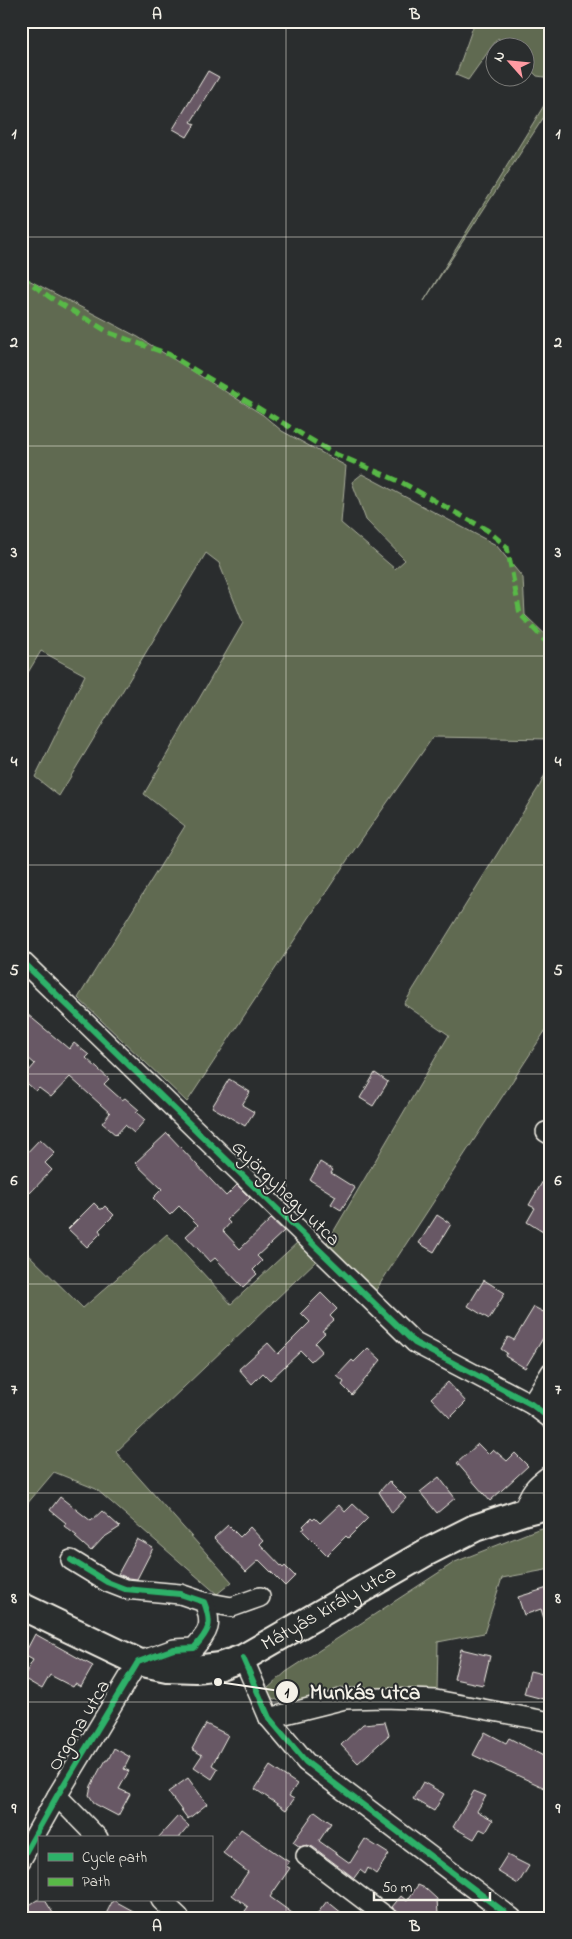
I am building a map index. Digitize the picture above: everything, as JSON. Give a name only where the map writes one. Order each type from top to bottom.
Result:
[{"type":"main road","name":"Mátyás király utca","points":[[21,1606],[138,1662],[167,1668],[195,1669],[220,1666],[243,1658],[427,1552],[475,1528],[551,1505]]},
{"type":"street","name":"Györgyhegy utca","points":[[21,960],[415,1342],[531,1404],[551,1419]]},
{"type":"street","points":[[531,1404],[551,1372]]},
{"type":"street","points":[[523,1512],[535,1485],[551,1474]]},
{"type":"street","points":[[72,1560],[107,1582],[125,1589],[180,1594],[204,1602],[232,1607],[260,1597]]},
{"type":"street","points":[[138,1662],[174,1649],[194,1648],[207,1632],[208,1614],[204,1602]]},
{"type":"street","points":[[243,1658],[269,1718],[306,1762],[505,1916]]},
{"type":"street","name":"Orgona utca","points":[[21,1860],[57,1796],[138,1662]]},
{"type":"street","points":[[269,1718],[345,1699],[384,1698],[436,1700],[551,1722]]},
{"type":"street","name":"Orgona utca","points":[[57,1796],[96,1836]]},
{"type":"street","points":[[306,1856],[388,1918]]},
{"type":"street","points":[[163,1902],[178,1917]]},
{"type":"green space","points":[[475,21],[551,21],[551,78],[537,76],[534,73],[534,38],[484,38],[484,58],[468,80],[456,75]]},
{"type":"green space","points":[[551,94],[551,106],[424,301]]},
{"type":"green space","points":[[21,276],[138,337],[263,415],[282,431],[346,466],[341,523],[395,569],[405,560],[366,520],[352,482],[362,474],[496,545],[523,578],[525,615],[551,640],[551,739],[433,737],[352,853],[187,1102],[78,998],[185,826],[144,794],[243,623],[219,563],[206,553],[59,796],[35,777],[85,675],[41,651],[21,684]]},
{"type":"green space","points":[[551,762],[551,1022],[374,1293],[318,1259],[116,1452],[232,1582],[217,1594],[96,1489],[54,1472],[21,1511],[21,1247],[83,1308],[167,1234],[231,1304],[299,1241],[318,1258],[449,1035],[404,1004],[540,785]]},
{"type":"green space","points":[[551,1526],[551,1569],[502,1578],[484,1633],[438,1642],[437,1694],[341,1687],[310,1700],[290,1705],[272,1698],[267,1689],[286,1672],[455,1562],[538,1529]]},
{"type":"building","points":[[208,71],[219,77],[191,122],[195,124],[187,137],[173,129]]},
{"type":"building","points":[[21,1009],[69,1049],[74,1043],[89,1055],[86,1058],[109,1079],[104,1084],[122,1100],[125,1098],[139,1110],[136,1112],[145,1120],[134,1133],[125,1125],[116,1135],[102,1123],[110,1113],[70,1077],[51,1097],[39,1088],[36,1091],[22,1079],[35,1064],[21,1052]]},
{"type":"building","points":[[375,1073],[388,1082],[373,1106],[360,1098]]},
{"type":"building","points":[[229,1079],[250,1092],[242,1105],[254,1112],[245,1126],[212,1107]]},
{"type":"building","points":[[167,1133],[226,1196],[237,1185],[250,1198],[227,1220],[230,1223],[223,1231],[240,1249],[271,1219],[284,1231],[257,1256],[262,1261],[253,1270],[257,1274],[243,1287],[215,1258],[210,1262],[186,1236],[198,1225],[179,1206],[170,1215],[153,1198],[162,1189],[135,1163]]},
{"type":"building","points":[[40,1139],[55,1153],[45,1163],[52,1170],[30,1193],[21,1185],[21,1159]]},
{"type":"building","points":[[320,1162],[333,1170],[331,1173],[355,1188],[341,1210],[331,1204],[336,1196],[310,1180]]},
{"type":"building","points":[[551,1167],[551,1219],[543,1232],[527,1222],[535,1208],[529,1205]]},
{"type":"building","points":[[94,1203],[100,1209],[105,1206],[114,1215],[99,1230],[101,1233],[87,1247],[68,1229]]},
{"type":"building","points":[[437,1215],[451,1224],[434,1252],[419,1243]]},
{"type":"building","points":[[484,1280],[505,1293],[489,1319],[468,1306]]},
{"type":"building","points":[[321,1293],[337,1309],[330,1316],[334,1320],[322,1331],[325,1333],[315,1343],[322,1351],[311,1361],[301,1351],[270,1380],[263,1373],[252,1384],[239,1369],[268,1343],[278,1354],[310,1322],[301,1313]]},
{"type":"building","points":[[534,1307],[551,1316],[551,1325],[525,1368],[505,1356],[507,1353],[501,1349],[508,1337],[514,1340]]},
{"type":"building","points":[[368,1348],[381,1360],[352,1395],[342,1385],[344,1382],[337,1376],[352,1360],[354,1362]]},
{"type":"building","points":[[448,1382],[466,1402],[450,1418],[431,1398]]},
{"type":"building","points":[[478,1444],[488,1454],[493,1449],[507,1461],[515,1453],[528,1466],[490,1501],[457,1463]]},
{"type":"building","points":[[439,1477],[455,1498],[437,1513],[420,1492]]},
{"type":"building","points":[[389,1481],[406,1498],[392,1513],[379,1492]]},
{"type":"building","points":[[60,1497],[91,1521],[102,1511],[120,1527],[103,1538],[91,1551],[64,1526],[66,1523],[50,1510]]},
{"type":"building","points":[[353,1504],[368,1518],[327,1555],[302,1530],[305,1528],[303,1526],[311,1518],[313,1520],[315,1518],[320,1523],[339,1505],[345,1512]]},
{"type":"building","points":[[228,1525],[240,1537],[250,1527],[263,1541],[260,1544],[283,1568],[285,1566],[295,1576],[285,1586],[259,1560],[246,1572],[214,1538]]},
{"type":"building","points":[[137,1539],[153,1548],[137,1579],[128,1578],[118,1574]]},
{"type":"building","points":[[551,1587],[551,1632],[548,1632],[541,1609],[524,1615],[518,1597]]},
{"type":"building","points":[[35,1634],[93,1666],[81,1687],[75,1684],[73,1687],[50,1675],[42,1689],[23,1678],[33,1660],[24,1655]]},
{"type":"building","points":[[461,1649],[490,1656],[483,1685],[454,1679]]},
{"type":"building","points":[[530,1671],[551,1676],[551,1686],[547,1700],[524,1694]]},
{"type":"building","points":[[385,1722],[389,1735],[358,1763],[341,1745],[363,1724]]},
{"type":"building","points":[[206,1724],[228,1735],[212,1765],[218,1769],[212,1779],[194,1767],[202,1755],[192,1749]]},
{"type":"building","points":[[485,1732],[506,1743],[509,1738],[551,1760],[551,1777],[545,1788],[473,1755]]},
{"type":"building","points":[[114,1748],[130,1757],[124,1769],[129,1771],[119,1789],[130,1794],[118,1816],[95,1804],[89,1795],[91,1786],[101,1767],[108,1760]]},
{"type":"building","points":[[270,1766],[297,1784],[289,1796],[294,1799],[286,1810],[255,1789]]},
{"type":"building","points":[[188,1778],[207,1804],[188,1819],[168,1792]]},
{"type":"building","points":[[423,1782],[444,1794],[434,1811],[413,1799]]},
{"type":"building","points":[[474,1791],[486,1796],[477,1811],[493,1820],[486,1832],[480,1829],[474,1839],[453,1827]]},
{"type":"building","points":[[315,1811],[331,1823],[319,1841],[350,1863],[365,1839],[389,1854],[376,1874],[368,1868],[365,1874],[360,1870],[354,1878],[313,1847],[307,1845],[300,1847],[293,1842]]},
{"type":"building","points":[[178,1816],[189,1826],[181,1836],[160,1836]]},
{"type":"building","points":[[241,1829],[289,1862],[286,1866],[290,1868],[270,1897],[299,1918],[240,1918],[248,1907],[232,1895],[248,1872],[223,1853]]},
{"type":"building","points":[[507,1855],[529,1866],[518,1884],[497,1871]]},
{"type":"building","points":[[418,1885],[425,1888],[437,1899],[438,1914],[435,1918],[405,1918],[392,1907],[401,1896],[407,1901]]},
{"type":"building","points":[[37,1900],[38,1902],[46,1902],[56,1918],[35,1918],[28,1906]]},
{"type":"building","points":[[327,1901],[348,1918],[314,1918]]},
{"type":"building","points":[[112,1902],[117,1902],[146,1918],[104,1918]]},
{"type":"marked path","points":[[21,276],[51,298],[110,333],[168,354],[333,453],[401,482],[487,530],[507,547],[520,614],[551,647]]},
{"type":"cycle path","points":[[21,960],[415,1343],[531,1404],[551,1419]]},
{"type":"cycle path","points":[[21,1860],[57,1796],[138,1662],[174,1649],[194,1648],[206,1632],[209,1622],[204,1602],[180,1594],[125,1589],[107,1582],[71,1560]]},
{"type":"cycle path","points":[[243,1658],[269,1718],[306,1762],[512,1918]]},
{"type":"place","name":"Munkás utca","points":[[218,1682]]}]
